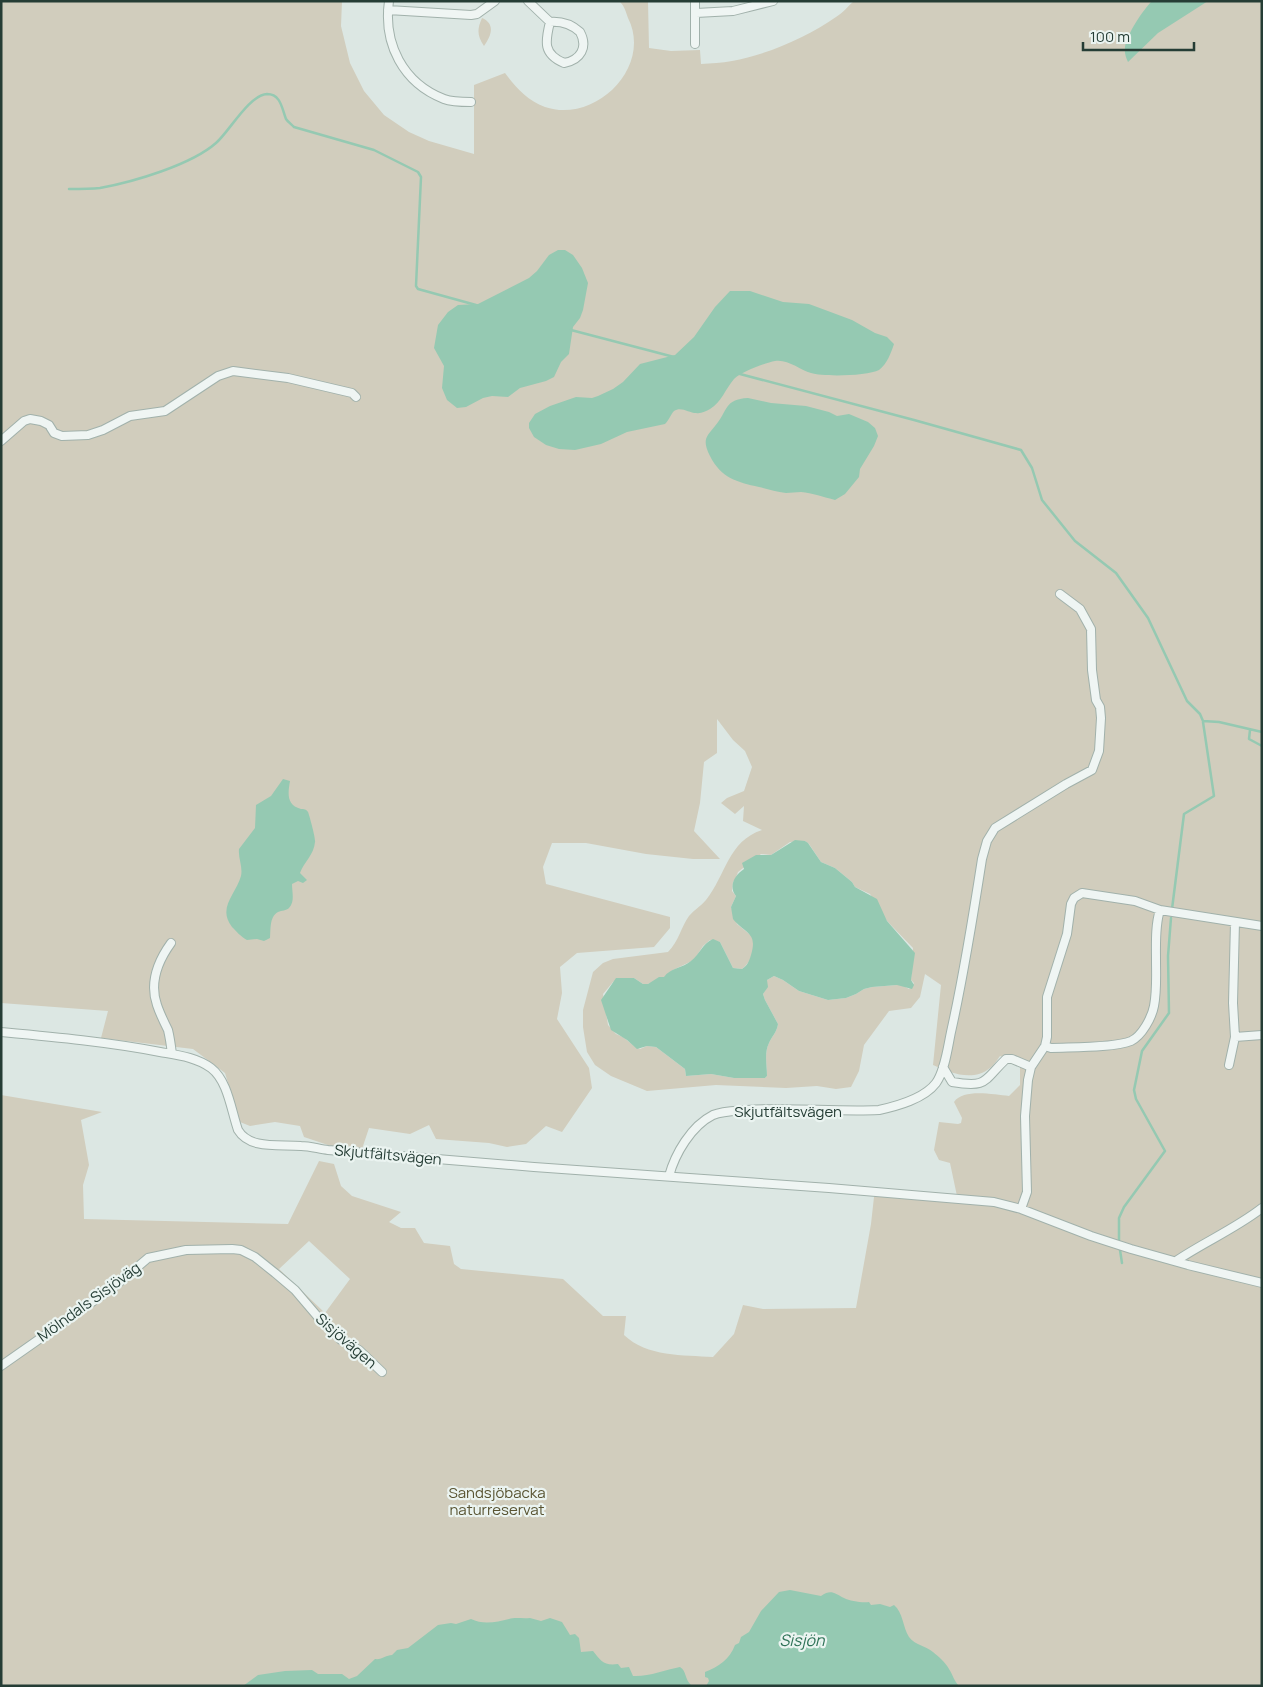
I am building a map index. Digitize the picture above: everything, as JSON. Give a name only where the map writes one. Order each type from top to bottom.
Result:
[{"type":"street","points":[[389,1],[388,30],[392,49],[402,67],[420,86],[445,100],[471,102]]},
{"type":"street","points":[[388,10],[471,15],[477,14],[495,1]]},
{"type":"street","points":[[528,1],[550,22]]},
{"type":"street","points":[[695,44],[696,1]]},
{"type":"street","points":[[696,13],[733,11],[773,1]]},
{"type":"street","points":[[559,21],[580,32],[584,44],[582,52],[577,59],[564,63],[551,56],[548,52],[547,42],[550,22],[559,21]]},
{"type":"street","points":[[1,441],[24,421],[30,419],[49,425],[54,433],[62,436],[88,435],[130,416],[165,411],[218,376],[233,371],[288,378],[352,393],[356,396]]},
{"type":"street","name":"Skjutfältsvägen","points":[[1,1032],[132,1047],[189,1057],[212,1069],[224,1088],[241,1136],[251,1142],[354,1152],[669,1176],[679,1152],[692,1132],[713,1115],[758,1110],[859,1111],[885,1109],[908,1101],[926,1092],[936,1083],[943,1067],[963,978],[983,854],[991,833],[1010,818],[1092,770],[1097,757],[1101,718],[1100,707],[1096,700],[1092,670],[1092,629],[1080,609],[1060,594]]},
{"type":"street","points":[[1021,1209],[1026,1192],[1025,1116],[1028,1080],[1031,1067],[1045,1046],[1047,1037],[1047,997],[1067,934],[1071,904],[1074,898],[1082,893],[1135,901],[1168,913],[1262,926]]},
{"type":"street","points":[[1045,1046],[1051,1048],[1119,1045],[1138,1036],[1150,1018],[1155,1000],[1157,986],[1156,940],[1160,910]]},
{"type":"street","points":[[1230,1066],[1235,1037],[1233,1003],[1235,922]]},
{"type":"street","points":[[171,943],[163,954],[156,970],[153,990],[168,1032],[172,1054]]},
{"type":"street","points":[[1235,1037],[1262,1035]]},
{"type":"street","points":[[943,1067],[952,1082],[978,1084],[985,1082],[1006,1058],[1031,1067]]},
{"type":"street","points":[[669,1176],[981,1200],[1021,1209],[1131,1249],[1262,1283]]},
{"type":"street","points":[[1176,1261],[1237,1227],[1262,1208]]},
{"type":"street","name":"Mölndals Sisjöväg","points":[[1,1366],[115,1286],[148,1258],[166,1253],[186,1250],[241,1250],[255,1256],[295,1290],[311,1309]]},
{"type":"street","name":"Sisjövägen","points":[[311,1309],[341,1340],[358,1350],[382,1372]]},
{"type":"green space","name":"Sandsjöbacka naturreservat","points":[[1,1],[342,1],[341,26],[350,63],[364,91],[384,115],[409,132],[429,141],[474,154],[474,85],[505,73],[518,89],[533,101],[545,107],[564,110],[583,107],[600,99],[615,87],[626,72],[633,55],[634,37],[626,11],[619,1],[648,1],[649,48],[671,51],[700,50],[701,64],[745,58],[786,44],[813,31],[841,14],[854,1],[1262,1],[1262,1686],[1,1686],[1,1095],[102,1112],[81,1120],[89,1165],[83,1185],[84,1219],[288,1224],[319,1161],[334,1164],[341,1186],[352,1196],[401,1212],[389,1222],[401,1228],[415,1228],[424,1243],[450,1246],[454,1264],[461,1269],[563,1279],[603,1316],[626,1316],[624,1335],[633,1342],[666,1354],[713,1357],[734,1334],[743,1305],[763,1309],[856,1308],[871,1224],[875,1188],[957,1196],[950,1163],[939,1160],[934,1150],[939,1122],[961,1123],[962,1118],[954,1102],[965,1095],[980,1093],[1009,1096],[1020,1085],[1020,1064],[1000,1056],[991,1067],[976,1075],[961,1075],[933,1065],[941,985],[925,974],[920,997],[911,1008],[889,1011],[864,1045],[859,1071],[851,1087],[836,1089],[817,1086],[786,1088],[716,1085],[647,1091],[611,1076],[595,1065],[587,1052],[583,1027],[583,1010],[593,972],[603,963],[613,959],[668,952],[675,943],[689,916],[704,902],[713,890],[735,850],[751,835],[762,830],[743,821],[744,806],[735,814],[721,803],[727,798],[744,791],[752,767],[745,751],[733,740],[717,719],[717,753],[704,762],[700,803],[694,831],[720,859],[693,859],[646,854],[586,843],[552,843],[543,867],[546,884],[670,917],[670,928],[654,947],[577,953],[560,967],[562,993],[557,1019],[589,1068],[592,1088],[562,1132],[546,1126],[526,1144],[507,1147],[489,1143],[436,1139],[429,1125],[410,1134],[369,1128],[361,1152],[331,1146],[304,1137],[300,1126],[275,1122],[250,1126],[240,1122],[225,1073],[193,1049],[101,1038],[108,1011],[1,1003]],"holes":[[[805,841],[821,862],[835,868],[852,882],[855,887],[870,894],[887,921],[913,948],[911,980],[914,983],[909,989],[902,985],[872,987],[846,998],[828,1000],[799,991],[774,976],[767,980],[766,989],[763,994],[778,1024],[767,1047],[767,1076],[765,1078],[734,1078],[711,1074],[686,1076],[685,1069],[656,1047],[647,1046],[640,1049],[616,1034],[608,1025],[603,994],[613,982],[620,978],[634,978],[643,984],[664,978],[673,970],[694,960],[703,946],[710,940],[720,942],[733,968],[742,969],[748,963],[754,946],[753,937],[737,924],[731,907],[736,896],[732,891],[733,882],[738,872],[761,854],[771,855],[790,842]],[[309,1241],[350,1279],[325,1313],[279,1269]]]},
{"type":"green space","points":[[482,18],[491,27],[489,38],[484,46],[478,32]]},
{"type":"water","points":[[1152,1],[1208,1],[1158,33],[1128,62],[1125,51],[1126,42],[1136,22]]},
{"type":"water","points":[[558,250],[565,250],[573,255],[582,268],[588,283],[583,310],[573,327],[569,354],[561,362],[554,377],[546,381],[520,388],[508,397],[492,396],[483,398],[466,407],[457,408],[447,400],[442,388],[444,366],[434,348],[438,325],[448,312],[458,305],[478,304],[529,278],[549,255]]},
{"type":"water","points":[[730,291],[750,291],[783,302],[809,304],[852,320],[875,333],[887,337],[894,344],[882,368],[865,374],[825,375],[807,372],[794,365],[780,361],[765,364],[737,376],[717,403],[707,411],[693,413],[682,409],[677,410],[673,412],[665,424],[627,432],[601,444],[575,450],[559,449],[546,445],[534,437],[529,428],[529,423],[535,414],[550,406],[576,397],[592,398],[598,396],[623,382],[640,364],[675,355],[694,337],[715,307]]},
{"type":"water","points":[[748,398],[771,403],[806,406],[837,416],[849,414],[868,422],[875,428],[878,436],[874,446],[860,469],[859,477],[845,494],[835,500],[799,492],[779,492],[737,481],[719,469],[708,451],[706,439],[730,403]]},
{"type":"water","points":[[283,779],[290,781],[290,802],[308,812],[315,840],[311,855],[300,873],[307,880],[303,883],[298,881],[292,884],[293,897],[291,906],[278,912],[273,917],[270,938],[264,941],[257,939],[247,940],[232,927],[226,914],[229,901],[241,876],[239,849],[255,828],[256,805],[271,796]]},
{"type":"water","points":[[795,840],[808,843],[821,862],[835,868],[852,882],[855,887],[877,899],[887,921],[915,953],[911,980],[914,985],[912,989],[897,985],[872,987],[846,998],[828,1000],[799,991],[774,976],[767,980],[768,987],[763,994],[778,1024],[767,1047],[767,1076],[765,1078],[734,1078],[711,1074],[686,1076],[685,1069],[656,1047],[647,1046],[637,1049],[611,1030],[601,1000],[616,978],[634,978],[643,984],[648,984],[688,963],[713,939],[720,942],[733,968],[742,969],[746,966],[751,955],[753,942],[752,937],[733,919],[731,907],[736,896],[733,888],[734,881],[744,869],[742,863],[756,855],[771,855]]},
{"type":"water","name":"Sisjön","points":[[790,1590],[821,1596],[832,1592],[849,1600],[869,1602],[871,1605],[880,1604],[890,1607],[894,1605],[899,1612],[909,1637],[942,1660],[959,1686],[706,1686],[709,1681],[705,1677],[705,1672],[719,1665],[727,1658],[735,1645],[739,1643],[741,1637],[749,1632],[761,1611],[779,1592]]},
{"type":"water","points":[[514,1618],[530,1618],[541,1621],[550,1618],[562,1622],[570,1635],[575,1634],[579,1638],[581,1652],[593,1651],[606,1663],[618,1664],[621,1668],[629,1667],[633,1676],[680,1667],[692,1686],[243,1686],[258,1675],[285,1671],[312,1670],[318,1674],[342,1674],[349,1679],[357,1676],[375,1659],[392,1655],[397,1650],[408,1648],[438,1625],[456,1624],[471,1619],[480,1622],[490,1622]]},
{"type":"waterway","points":[[69,189],[100,188],[129,182],[177,165],[205,151],[216,143],[253,101],[260,96],[272,95],[278,99],[286,119],[294,127],[374,150],[418,172],[421,177],[416,286],[418,289],[476,305]]},
{"type":"waterway","points":[[571,330],[674,357]]},
{"type":"waterway","points":[[740,374],[1021,450],[1032,468],[1042,500],[1075,541],[1116,573],[1148,618],[1187,701],[1200,714],[1203,721],[1219,722],[1262,732]]},
{"type":"waterway","points":[[1172,909],[1184,814],[1214,796],[1203,722]]},
{"type":"waterway","points":[[1250,730],[1249,739],[1262,746]]},
{"type":"waterway","points":[[1119,1241],[1119,1218],[1124,1207],[1165,1151],[1136,1099],[1134,1090],[1142,1051],[1169,1013],[1168,956],[1171,918]]},
{"type":"waterway","points":[[1120,1250],[1122,1263]]}]
